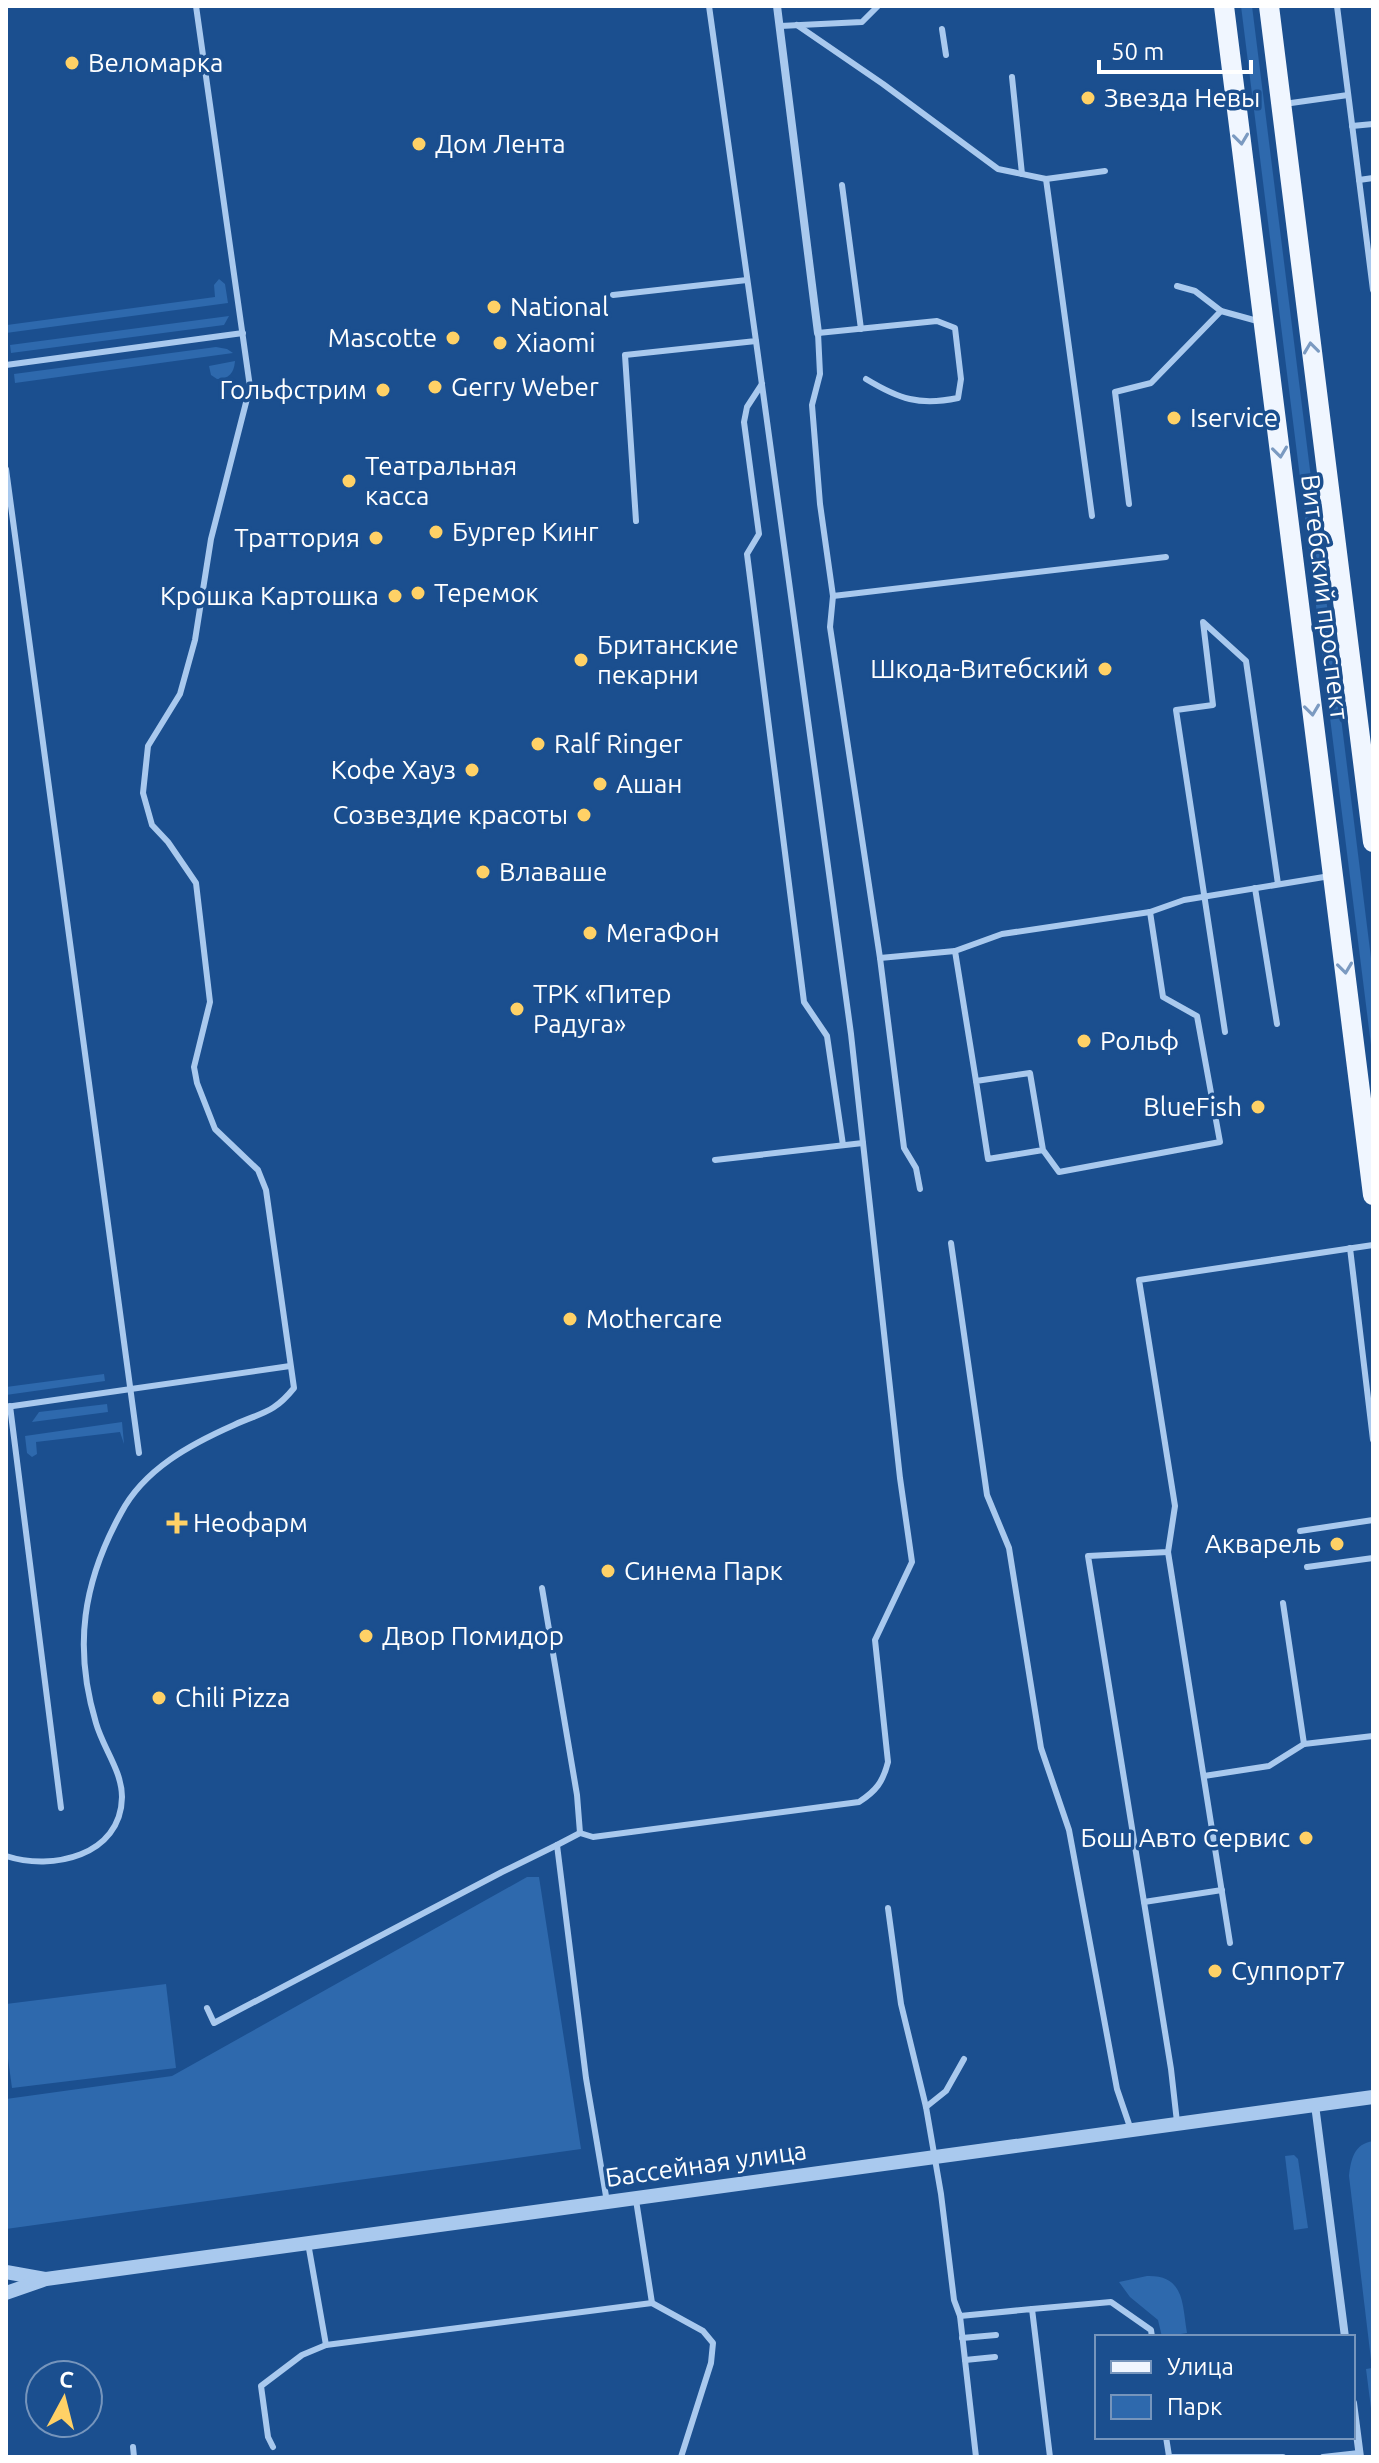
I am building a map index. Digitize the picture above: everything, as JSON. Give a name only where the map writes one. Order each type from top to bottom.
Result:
[{"type":"main road","name":"Витебский проспект","points":[[1224,6],[1373,1195]]},
{"type":"main road","name":"Витебский проспект","points":[[1269,6],[1373,842]]},
{"type":"street","points":[[777,6],[818,333]]},
{"type":"street","name":"Бассейная улица","points":[[6,2293],[46,2279],[1373,2097]]},
{"type":"street","points":[[1315,2105],[1345,2335]]},
{"type":"street","name":"Бассейная улица","points":[[6,2272],[46,2279]]},
{"type":"street","points":[[1355,2418],[1360,2455]]},
{"type":"lane","points":[[6,1856],[30,1860],[75,1858],[95,1849],[110,1834],[122,1800],[121,1787],[96,1723],[86,1669],[84,1634],[85,1610],[99,1558],[123,1509],[143,1483],[177,1454],[233,1425],[268,1413],[282,1403],[294,1388],[266,1190],[258,1170],[215,1129],[197,1083],[194,1067],[210,1002],[196,883],[168,842],[152,825],[143,793],[148,746],[180,694],[195,640],[211,539],[250,387],[196,6]]},
{"type":"lane","points":[[207,2008],[214,2023],[580,1833],[593,1837],[859,1802],[875,1792],[884,1779],[888,1762],[875,1640],[912,1562],[851,1034],[709,6]]},
{"type":"lane","points":[[780,26],[862,22],[878,6]]},
{"type":"lane","points":[[1337,6],[1359,180],[1369,232],[1373,289]]},
{"type":"lane","points":[[797,25],[998,169],[1046,179],[1105,171]]},
{"type":"lane","points":[[942,29],[946,55]]},
{"type":"lane","points":[[1012,77],[1022,174]]},
{"type":"lane","points":[[1281,104],[1348,95]]},
{"type":"lane","points":[[1352,126],[1373,124]]},
{"type":"lane","points":[[1359,180],[1373,178]]},
{"type":"lane","points":[[1046,179],[1092,516]]},
{"type":"lane","points":[[842,185],[861,329]]},
{"type":"lane","points":[[613,295],[747,280]]},
{"type":"lane","points":[[1177,286],[1195,291],[1221,311],[1264,323]]},
{"type":"lane","points":[[1129,504],[1115,392],[1151,383],[1221,311]]},
{"type":"lane","points":[[866,379],[897,397],[933,403],[958,398],[961,379],[955,328],[937,321],[818,333],[820,374],[812,405],[820,504],[833,596],[830,627],[880,958],[904,1148],[916,1168],[920,1189]]},
{"type":"lane","points":[[6,365],[243,333]]},
{"type":"lane","points":[[636,521],[625,355],[756,341]]},
{"type":"lane","points":[[762,384],[747,407],[744,422],[759,534],[747,554],[804,1002],[827,1036],[843,1145]]},
{"type":"lane","points":[[6,469],[139,1453]]},
{"type":"lane","points":[[833,596],[1166,557]]},
{"type":"lane","points":[[1225,1032],[1176,710],[1213,705],[1203,622],[1246,661],[1278,884]]},
{"type":"lane","points":[[880,958],[955,951],[1002,934],[1150,912],[1184,900],[1333,875]]},
{"type":"lane","points":[[1255,888],[1277,1024]]},
{"type":"lane","points":[[976,1081],[1030,1073],[1043,1150],[1059,1172],[1220,1142],[1197,1016],[1163,997],[1150,912]]},
{"type":"lane","points":[[955,951],[988,1159],[1043,1150]]},
{"type":"lane","points":[[715,1160],[863,1143]]},
{"type":"lane","points":[[951,1243],[987,1495],[1009,1548],[1041,1748],[1069,1830],[1117,2089],[1131,2130]]},
{"type":"lane","points":[[1230,1943],[1168,1552],[1175,1506],[1139,1280],[1373,1245]]},
{"type":"lane","points":[[1350,1248],[1373,1440]]},
{"type":"lane","points":[[61,1808],[8,1406],[290,1366]]},
{"type":"lane","points":[[1300,1531],[1373,1520]]},
{"type":"lane","points":[[1168,1552],[1088,1556],[1171,2069],[1177,2124]]},
{"type":"lane","points":[[1307,1567],[1373,1558]]},
{"type":"lane","points":[[542,1588],[577,1795],[580,1833]]},
{"type":"lane","points":[[1283,1603],[1304,1744]]},
{"type":"lane","points":[[1204,1776],[1269,1766],[1304,1744],[1373,1736]]},
{"type":"lane","points":[[557,1845],[586,2078],[607,2202]]},
{"type":"lane","points":[[1144,1902],[1222,1890]]},
{"type":"lane","points":[[888,1908],[901,2004],[926,2107],[941,2194],[954,2300],[960,2316],[976,2457]]},
{"type":"lane","points":[[926,2107],[946,2091],[964,2059]]},
{"type":"lane","points":[[636,2198],[652,2303]]},
{"type":"lane","points":[[308,2243],[326,2345]]},
{"type":"lane","points":[[960,2316],[1111,2302],[1151,2330],[1152,2335]]},
{"type":"lane","points":[[273,2447],[268,2437],[261,2386],[302,2355],[326,2345],[652,2303],[703,2331],[713,2343],[711,2363],[681,2457]]},
{"type":"lane","points":[[1032,2309],[1050,2457]]},
{"type":"lane","points":[[962,2338],[996,2335]]},
{"type":"lane","points":[[965,2360],[995,2357]]},
{"type":"lane","points":[[133,2447],[134,2457]]},
{"type":"lane","points":[[1323,2457],[1360,2455]]},
{"type":"lane","points":[[1169,2457],[1283,2457]]},
{"type":"green space","points":[[1241,6],[1252,6],[1373,974],[1373,1061]]},
{"type":"green space","points":[[219,279],[225,284],[228,303],[6,333],[6,322],[7,325],[215,297],[214,285]]},
{"type":"green space","points":[[229,316],[224,325],[11,353],[10,345]]},
{"type":"green space","points":[[216,347],[233,353],[15,383],[14,374]]},
{"type":"green space","points":[[235,361],[228,376],[217,379],[211,375],[209,366]]},
{"type":"green space","points":[[104,1374],[105,1381],[6,1395],[6,1387]]},
{"type":"green space","points":[[107,1404],[108,1412],[32,1422],[39,1412]]},
{"type":"green space","points":[[122,1422],[124,1444],[120,1432],[36,1442],[37,1454],[32,1457],[27,1453],[25,1436]]},
{"type":"green space","points":[[527,1877],[539,1877],[581,2149],[6,2229],[6,2099],[172,2076]]},
{"type":"green space","points":[[166,1984],[176,2068],[12,2088],[6,2044],[6,2004]]},
{"type":"green space","points":[[1373,2141],[1373,2424],[1366,2369],[1372,2368],[1349,2176],[1352,2158],[1358,2149]]},
{"type":"green space","points":[[1294,2155],[1298,2159],[1308,2228],[1294,2230],[1285,2156]]},
{"type":"green space","points":[[1147,2276],[1169,2280],[1179,2293],[1187,2333],[1162,2335],[1158,2320],[1130,2297],[1119,2282]]},
{"type":"place","name":"Веломарка","points":[[72,63]]},
{"type":"place","name":"Звезда Невы","points":[[1088,98]]},
{"type":"place","name":"Дом Лента","points":[[419,144]]},
{"type":"place","name":"National","points":[[494,307]]},
{"type":"place","name":"Mascotte","points":[[453,338]]},
{"type":"place","name":"Xiaomi","points":[[500,343]]},
{"type":"place","name":"Gerry Weber","points":[[435,387]]},
{"type":"place","name":"Гольфстрим","points":[[383,390]]},
{"type":"place","name":"Iservice","points":[[1174,418]]},
{"type":"place","name":"Театральная касса","points":[[349,481]]},
{"type":"place","name":"Бургер Кинг","points":[[436,532]]},
{"type":"place","name":"Траттория","points":[[376,538]]},
{"type":"place","name":"Теремок","points":[[418,593]]},
{"type":"place","name":"Крошка Картошка","points":[[395,596]]},
{"type":"place","name":"Британские пекарни","points":[[581,660]]},
{"type":"place","name":"Шкода-Витебский","points":[[1105,669]]},
{"type":"place","name":"Ralf Ringer","points":[[538,744]]},
{"type":"place","name":"Кофе Хауз","points":[[472,770]]},
{"type":"place","name":"Ашан","points":[[600,784]]},
{"type":"place","name":"Созвездие красоты","points":[[584,815]]},
{"type":"place","name":"Влаваше","points":[[483,872]]},
{"type":"place","name":"МегаФон","points":[[590,933]]},
{"type":"place","name":"ТРК «Питер Радуга»","points":[[517,1009]]},
{"type":"place","name":"Рольф","points":[[1084,1041]]},
{"type":"place","name":"BlueFish","points":[[1258,1107]]},
{"type":"place","name":"Mothercare","points":[[570,1319]]},
{"type":"place","name":"Неофарм","points":[[177,1523]]},
{"type":"place","name":"Акварель","points":[[1337,1544]]},
{"type":"place","name":"Синема Парк","points":[[608,1571]]},
{"type":"place","name":"Двор Помидор","points":[[366,1636]]},
{"type":"place","name":"Chili Pizza","points":[[159,1698]]},
{"type":"place","name":"Бош Авто Сервис","points":[[1306,1838]]},
{"type":"place","name":"Суппорт7","points":[[1215,1971]]}]
